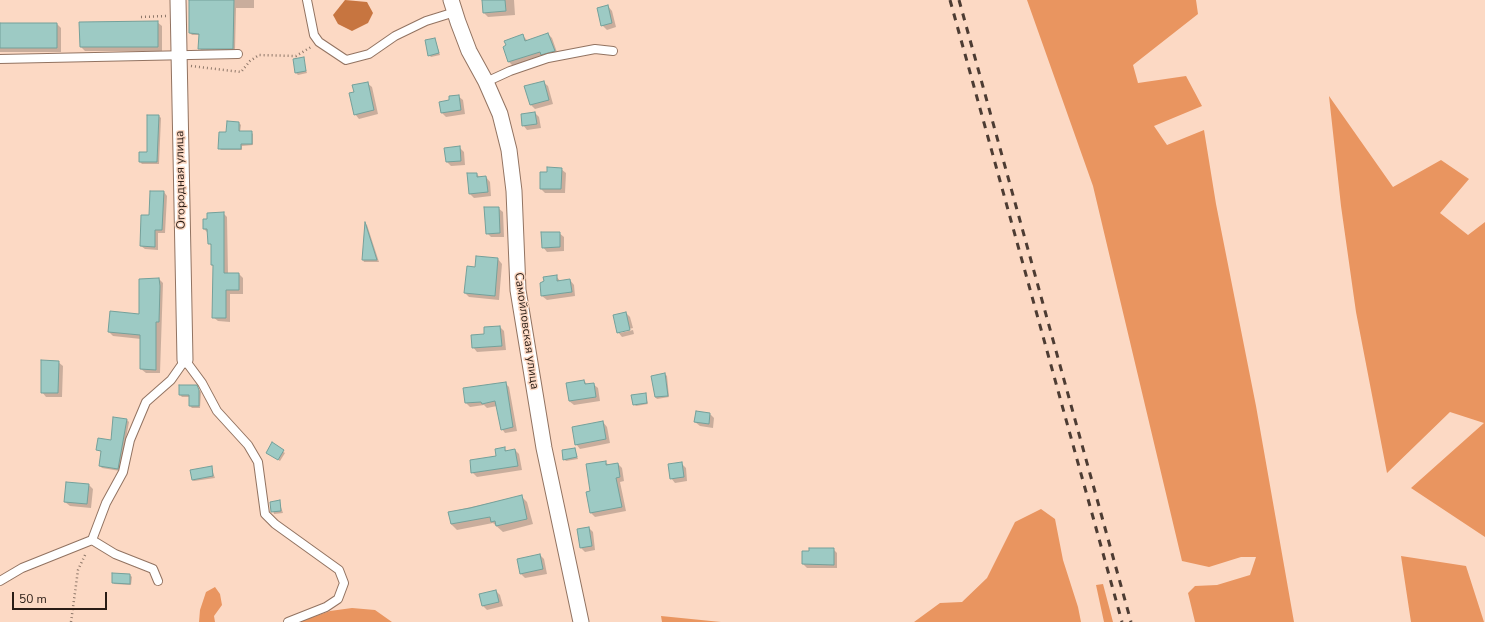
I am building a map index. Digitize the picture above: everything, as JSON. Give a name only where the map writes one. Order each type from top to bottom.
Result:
[{"type":"street","name":"Огородная улица","points":[[178,0],[185,360]]},
{"type":"street","name":"Самойловская улица","points":[[453,6],[469,51],[486,82],[500,114],[509,150],[514,191],[518,290],[544,448],[581,622]]},
{"type":"lane","points":[[307,0],[314,36],[319,42],[346,60],[369,54],[394,36],[453,6]]},
{"type":"lane","points":[[486,82],[510,71],[548,58],[595,49],[613,51]]},
{"type":"lane","points":[[0,59],[179,60],[238,54]]},
{"type":"lane","points":[[0,581],[22,568],[92,540],[106,503],[122,472],[130,440],[146,402],[171,380],[185,360],[202,382],[217,411],[248,445],[258,462],[265,514],[275,524],[339,570],[344,583],[338,598],[326,607],[288,622]]},
{"type":"lane","points":[[92,540],[115,554],[153,569],[158,581]]},
{"type":"path","points":[[141,17],[178,16]]},
{"type":"path","points":[[179,60],[200,68],[241,72],[259,55],[296,56],[319,42]]},
{"type":"path","points":[[71,622],[78,570],[92,540]]},
{"type":"shaded area","points":[[345,0],[367,2],[373,13],[368,23],[352,31],[338,24],[333,15]]},
{"type":"shaded area","points":[[1027,0],[1196,0],[1198,14],[1133,65],[1138,83],[1186,76],[1202,106],[1154,126],[1167,145],[1204,130],[1216,204],[1256,406],[1294,622],[1195,622],[1188,593],[1195,586],[1217,585],[1250,575],[1256,557],[1241,557],[1209,567],[1182,561],[1093,186]]},
{"type":"shaded area","points":[[1329,96],[1393,187],[1441,160],[1469,179],[1440,213],[1468,235],[1485,222],[1485,537],[1411,488],[1484,423],[1450,412],[1387,473],[1356,312],[1341,206]]},
{"type":"shaded area","points":[[1041,509],[1055,519],[1063,560],[1078,607],[1081,622],[914,622],[940,603],[962,602],[987,578],[1015,522]]},
{"type":"shaded area","points":[[1401,556],[1466,566],[1484,622],[1411,622]]},
{"type":"shaded area","points":[[1103,584],[1113,622],[1104,622],[1096,585]]},
{"type":"shaded area","points":[[215,587],[220,594],[222,605],[214,616],[215,622],[199,622],[200,610],[206,592]]},
{"type":"shaded area","points":[[352,608],[375,610],[392,622],[299,622],[330,611]]},
{"type":"shaded area","points":[[661,616],[721,622],[662,622]]},
{"type":"building","points":[[189,0],[234,0],[233,49],[198,49],[199,34],[189,33]]},
{"type":"building","points":[[482,0],[505,0],[506,11],[483,13]]},
{"type":"building","points":[[608,5],[612,23],[601,26],[597,8]]},
{"type":"building","points":[[158,21],[158,47],[80,47],[79,22]]},
{"type":"building","points":[[0,23],[57,23],[57,48],[0,48]]},
{"type":"building","points":[[548,33],[555,51],[541,55],[540,52],[508,62],[503,47],[506,45],[504,41],[523,34],[525,41]]},
{"type":"building","points":[[435,38],[439,53],[428,56],[425,40]]},
{"type":"building","points":[[304,57],[306,71],[295,73],[293,59]]},
{"type":"building","points":[[544,81],[549,100],[530,105],[524,86]]},
{"type":"building","points":[[368,82],[374,110],[354,115],[349,93],[354,92],[352,85]]},
{"type":"building","points":[[459,95],[461,110],[441,113],[439,102],[449,100],[449,96]]},
{"type":"building","points":[[535,112],[537,124],[522,126],[521,114]]},
{"type":"building","points":[[147,115],[159,115],[157,162],[139,162],[139,152],[147,152]]},
{"type":"building","points":[[227,121],[239,122],[239,131],[252,131],[252,144],[241,144],[241,149],[218,149],[219,132],[226,132]]},
{"type":"building","points":[[460,146],[461,161],[446,162],[444,148]]},
{"type":"building","points":[[547,167],[562,168],[561,189],[540,189],[540,172],[547,172]]},
{"type":"building","points":[[467,173],[477,173],[477,177],[486,176],[488,192],[469,194]]},
{"type":"building","points":[[150,191],[164,191],[162,230],[155,230],[155,247],[140,246],[141,215],[149,215]]},
{"type":"building","points":[[484,207],[499,207],[500,233],[486,234]]},
{"type":"building","points":[[224,212],[224,273],[239,273],[239,290],[226,290],[226,318],[212,318],[213,265],[211,265],[211,244],[208,244],[207,229],[203,229],[203,219],[207,219],[207,213]]},
{"type":"building","points":[[365,222],[377,260],[362,260]]},
{"type":"building","points":[[541,232],[560,232],[560,247],[542,248]]},
{"type":"building","points":[[476,256],[498,258],[495,296],[464,293],[467,266],[475,267]]},
{"type":"building","points":[[557,275],[557,281],[570,279],[572,292],[541,296],[540,283],[544,281],[543,277]]},
{"type":"building","points":[[159,278],[159,322],[156,322],[156,370],[140,369],[140,335],[108,332],[110,311],[139,314],[139,279]]},
{"type":"building","points":[[626,312],[630,330],[617,333],[613,315]]},
{"type":"building","points":[[500,326],[502,346],[472,348],[471,335],[484,334],[484,327]]},
{"type":"building","points":[[41,360],[59,361],[58,393],[41,393]]},
{"type":"building","points":[[665,373],[668,396],[655,397],[651,376]]},
{"type":"building","points":[[584,380],[585,384],[594,383],[596,397],[569,401],[566,383]]},
{"type":"building","points":[[506,382],[513,427],[501,430],[495,401],[482,404],[481,402],[465,403],[463,388]]},
{"type":"building","points":[[179,385],[197,385],[199,390],[199,406],[189,406],[189,395],[179,395]]},
{"type":"building","points":[[646,393],[647,403],[633,405],[631,395]]},
{"type":"building","points":[[696,411],[710,413],[709,424],[694,422]]},
{"type":"building","points":[[113,417],[127,419],[118,469],[99,466],[101,451],[96,450],[98,438],[111,440]]},
{"type":"building","points":[[603,421],[606,439],[575,445],[572,427]]},
{"type":"building","points":[[272,442],[284,450],[278,460],[266,453]]},
{"type":"building","points":[[505,447],[505,451],[515,449],[518,466],[471,473],[470,460],[496,456],[495,449]]},
{"type":"building","points":[[575,448],[577,457],[563,460],[562,450]]},
{"type":"building","points":[[606,461],[606,465],[618,463],[620,477],[616,478],[622,507],[590,513],[586,492],[590,491],[586,464]]},
{"type":"building","points":[[682,462],[684,477],[670,479],[668,464]]},
{"type":"building","points":[[212,466],[213,476],[192,480],[190,470]]},
{"type":"building","points":[[66,482],[89,484],[87,504],[64,502]]},
{"type":"building","points":[[522,495],[527,519],[496,526],[495,521],[491,522],[490,517],[451,524],[448,512]]},
{"type":"building","points":[[280,500],[281,511],[271,512],[270,502]]},
{"type":"building","points":[[589,527],[592,546],[580,548],[577,529]]},
{"type":"building","points":[[809,548],[834,548],[834,565],[802,564],[802,551],[809,551]]},
{"type":"building","points":[[540,554],[543,569],[520,574],[517,559]]},
{"type":"building","points":[[112,573],[130,574],[130,584],[112,583]]},
{"type":"building","points":[[496,590],[499,602],[482,606],[479,594]]},
{"type":"railway","points":[[950,0],[1122,622]]},
{"type":"railway","points":[[959,0],[1131,622]]}]
